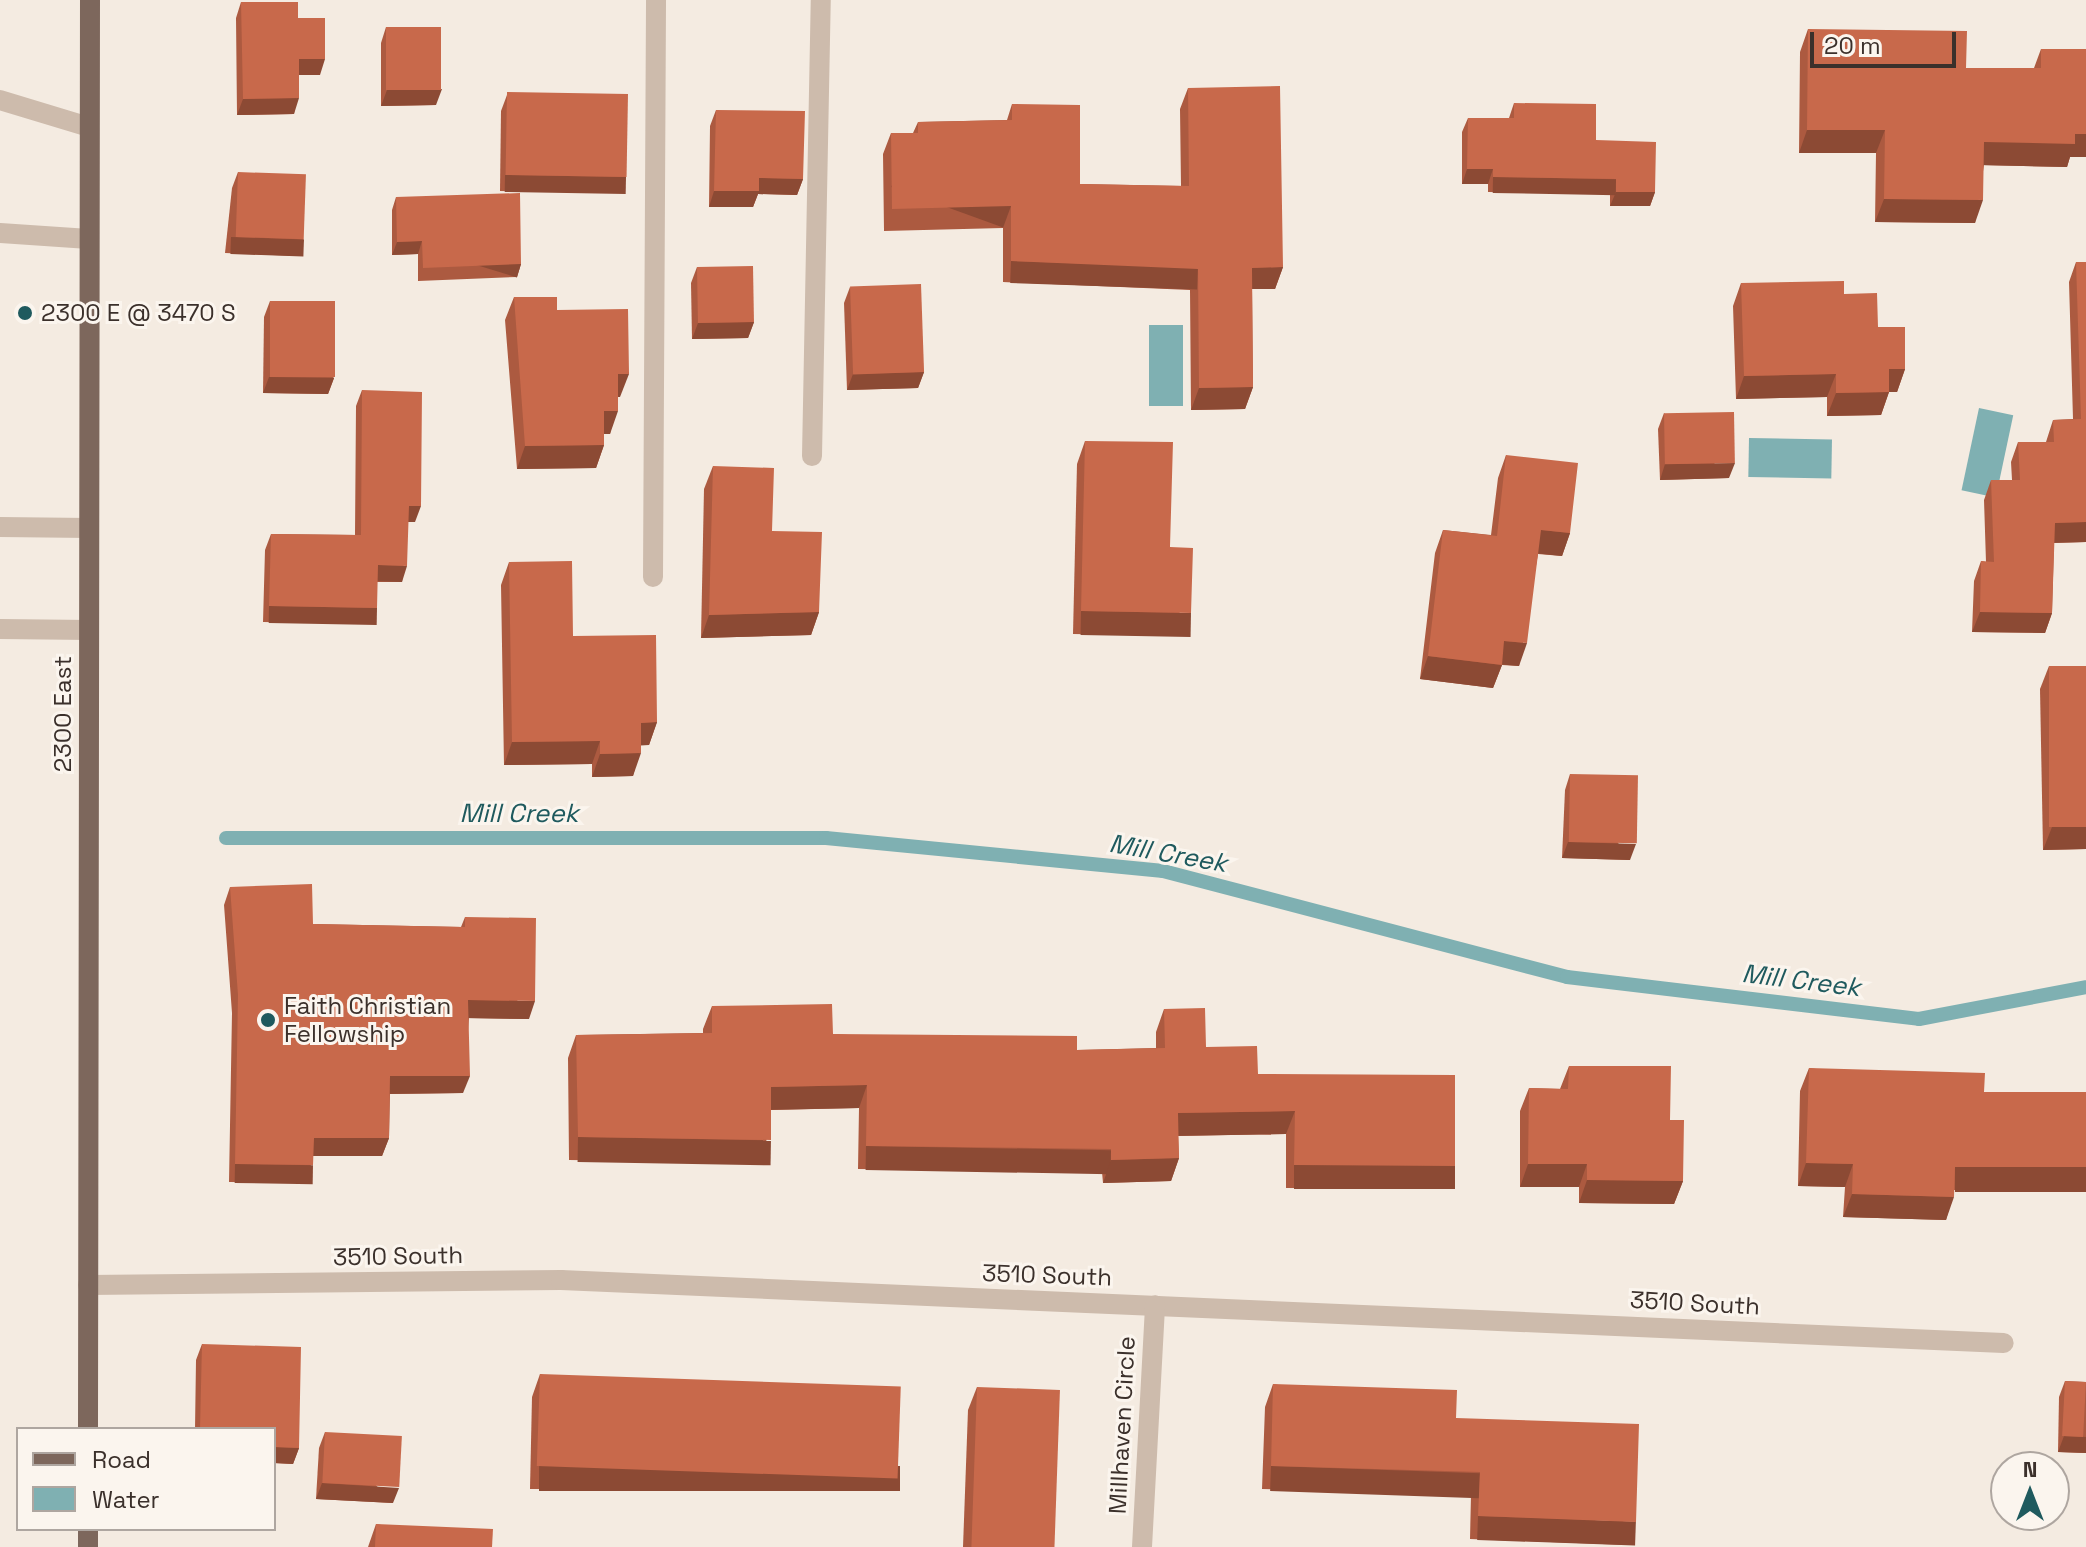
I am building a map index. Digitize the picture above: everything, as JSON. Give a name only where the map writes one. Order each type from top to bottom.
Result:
[{"type":"main road","name":"2300 East","points":[[88,1427],[90,0]]},
{"type":"street","points":[[653,577],[656,0]]},
{"type":"street","points":[[812,456],[821,0]]},
{"type":"street","points":[[0,100],[89,127]]},
{"type":"street","points":[[0,233],[89,239]]},
{"type":"street","points":[[0,527],[89,528]]},
{"type":"street","points":[[0,629],[89,630]]},
{"type":"street","name":"3510 South","points":[[88,1285],[561,1280],[2004,1343]]},
{"type":"street","name":"Millhaven Circle","points":[[1142,1547],[1155,1305]]},
{"type":"water","points":[[1149,325],[1183,325],[1183,406],[1149,406]]},
{"type":"water","points":[[1979,408],[2013,415],[1996,497],[1962,490]]},
{"type":"water","points":[[1749,438],[1832,439],[1831,478],[1748,477]]},
{"type":"building","points":[[241,2],[298,2],[298,18],[325,18],[325,59],[299,59],[299,98],[243,99]]},
{"type":"building","points":[[386,27],[441,27],[441,90],[386,90]]},
{"type":"building","points":[[1808,29],[1967,31],[1966,68],[2041,68],[2041,49],[2086,49],[2086,134],[2075,134],[2075,144],[1984,142],[1983,200],[1884,199],[1885,130],[1807,130]]},
{"type":"building","points":[[1280,86],[1283,267],[1252,268],[1253,387],[1199,388],[1198,269],[1011,261],[1011,206],[892,209],[891,133],[918,133],[918,122],[1012,120],[1012,104],[1080,105],[1080,184],[1189,186],[1188,88]]},
{"type":"building","points":[[507,92],[628,94],[627,177],[506,175]]},
{"type":"building","points":[[1514,103],[1596,104],[1596,140],[1656,142],[1655,192],[1616,192],[1616,179],[1493,177],[1493,169],[1467,169],[1468,118],[1514,118]]},
{"type":"building","points":[[716,110],[805,111],[803,179],[759,178],[759,191],[714,191]]},
{"type":"building","points":[[238,172],[306,174],[304,239],[236,237]]},
{"type":"building","points":[[520,193],[521,264],[423,268],[422,241],[397,242],[396,197]]},
{"type":"building","points":[[2076,262],[2086,262],[2086,522],[2055,523],[2052,613],[1980,612],[1981,561],[1994,562],[1991,480],[2020,480],[2018,442],[2054,442],[2053,420],[2081,419]]},
{"type":"building","points":[[753,266],[754,322],[698,323],[697,267]]},
{"type":"building","points":[[1844,281],[1844,294],[1877,293],[1878,327],[1905,327],[1905,369],[1889,369],[1889,392],[1836,393],[1836,374],[1744,376],[1741,283]]},
{"type":"building","points":[[921,284],[924,372],[853,374],[850,286]]},
{"type":"building","points":[[514,297],[557,297],[557,310],[628,309],[629,374],[618,374],[618,411],[604,411],[604,445],[525,446]]},
{"type":"building","points":[[270,301],[335,301],[335,377],[270,377]]},
{"type":"building","points":[[362,390],[422,392],[421,506],[409,506],[407,566],[378,565],[377,608],[269,606],[271,534],[361,535]]},
{"type":"building","points":[[1734,412],[1735,463],[1665,464],[1664,413]]},
{"type":"building","points":[[1085,441],[1173,442],[1170,547],[1193,548],[1191,613],[1081,611]]},
{"type":"building","points":[[1506,455],[1578,463],[1570,533],[1541,530],[1527,643],[1504,641],[1502,665],[1428,656],[1443,530],[1497,536]]},
{"type":"building","points":[[713,466],[774,468],[772,531],[822,532],[819,612],[709,615]]},
{"type":"building","points":[[572,561],[573,636],[656,635],[657,722],[641,723],[641,753],[600,754],[600,741],[512,742],[509,562]]},
{"type":"building","points":[[2049,666],[2086,666],[2086,827],[2049,827]]},
{"type":"building","points":[[1570,774],[1638,775],[1637,843],[1569,842]]},
{"type":"building","points":[[312,884],[313,924],[465,927],[465,917],[536,918],[535,1001],[468,1000],[470,1076],[390,1076],[389,1138],[314,1138],[313,1165],[235,1164],[238,995],[230,887]]},
{"type":"building","points":[[832,1004],[833,1034],[1077,1036],[1077,1050],[1165,1048],[1164,1009],[1205,1008],[1206,1047],[1257,1046],[1258,1074],[1455,1075],[1455,1166],[1294,1165],[1295,1111],[1178,1113],[1179,1158],[1111,1160],[1111,1149],[866,1146],[867,1085],[771,1087],[771,1140],[578,1137],[576,1035],[712,1033],[712,1006]]},
{"type":"building","points":[[1569,1066],[1671,1066],[1670,1120],[1684,1120],[1683,1181],[1587,1180],[1587,1164],[1528,1164],[1529,1088],[1568,1089]]},
{"type":"building","points":[[1809,1068],[1985,1073],[1984,1092],[2086,1092],[2086,1167],[1955,1167],[1954,1197],[1852,1194],[1853,1164],[1806,1163]]},
{"type":"building","points":[[202,1344],[301,1347],[299,1448],[276,1447],[276,1427],[200,1427]]},
{"type":"building","points":[[540,1374],[901,1387],[898,1479],[537,1466]]},
{"type":"building","points":[[2065,1381],[2086,1382],[2083,1437],[2062,1436]]},
{"type":"building","points":[[1273,1384],[1457,1390],[1456,1418],[1639,1424],[1636,1522],[1478,1516],[1480,1472],[1271,1466]]},
{"type":"building","points":[[977,1387],[1060,1390],[1054,1547],[971,1547]]},
{"type":"building","points":[[325,1432],[402,1436],[399,1487],[322,1483]]},
{"type":"building","points":[[376,1524],[493,1529],[492,1547],[375,1547]]},
{"type":"waterway","name":"Mill Creek","points":[[226,838],[826,838],[1163,871],[1567,977],[1919,1019],[2086,987]]},
{"type":"place","name":"2300 E @ 3470 S","points":[[25,313]]},
{"type":"place","name":"Faith Christian Fellowship","points":[[268,1020]]}]
